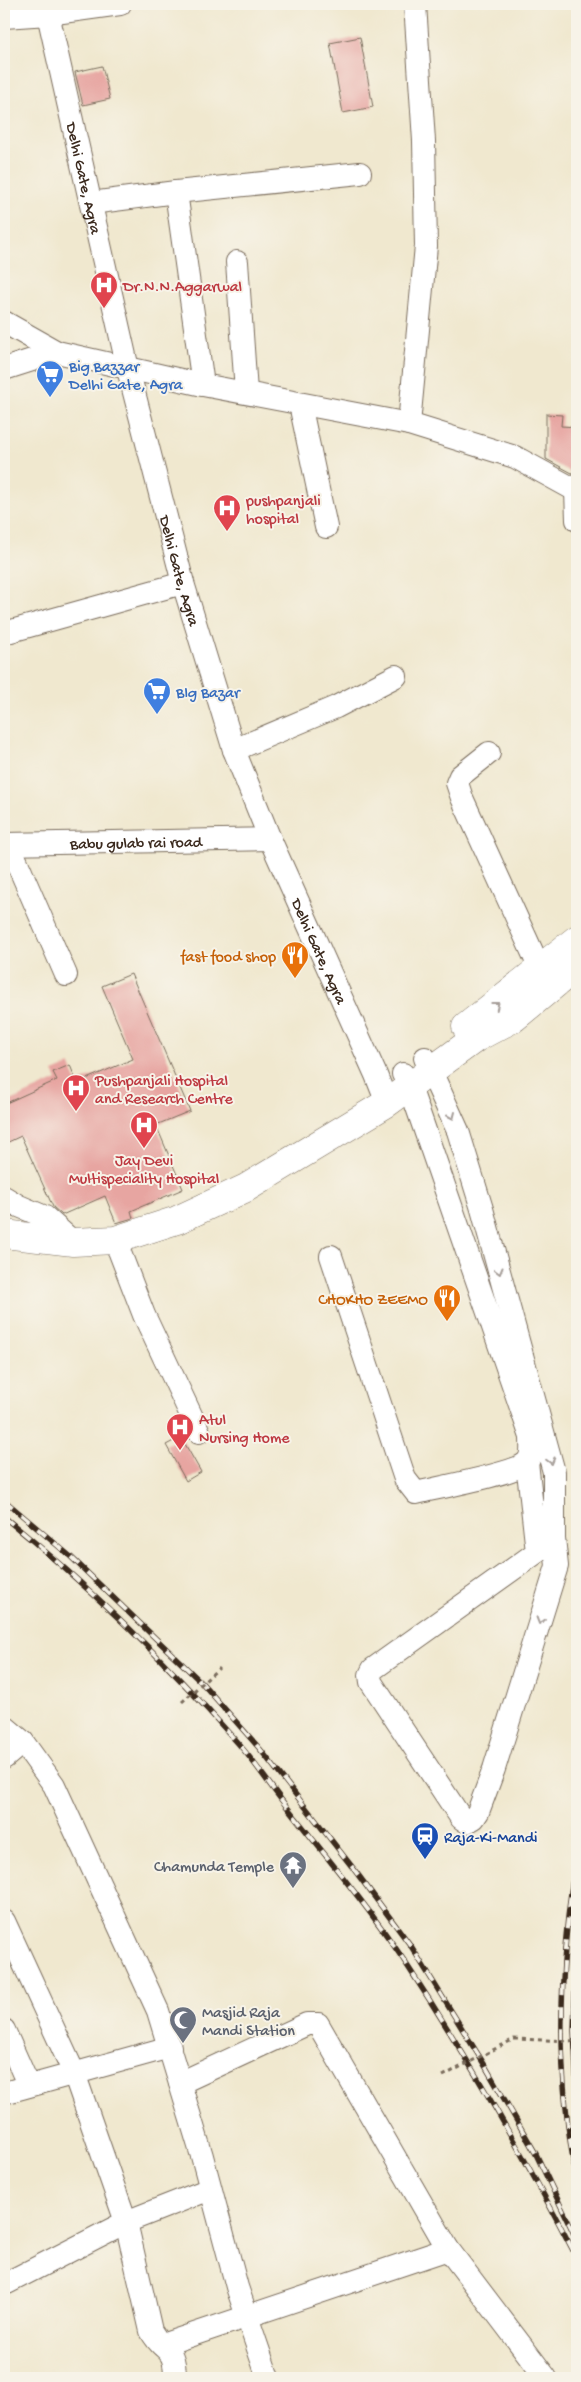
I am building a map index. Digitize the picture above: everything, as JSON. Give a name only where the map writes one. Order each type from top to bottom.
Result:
[{"type":"main road","points":[[546,978],[577,939]]},
{"type":"main road","points":[[4,1234],[73,1242],[115,1240],[177,1220],[246,1188],[378,1102],[546,978],[577,966]]},
{"type":"street","points":[[4,17],[48,14],[120,4]]},
{"type":"street","points":[[409,424],[426,246],[424,141],[415,4]]},
{"type":"street","name":"Delhi Gate, Agra","points":[[48,14],[128,369],[183,583],[234,750],[378,1102]]},
{"type":"street","points":[[90,203],[360,173]]},
{"type":"street","points":[[176,192],[203,385]]},
{"type":"street","points":[[237,262],[246,392]]},
{"type":"street","points":[[4,322],[57,352],[203,385],[409,424],[515,457],[576,491],[577,520]]},
{"type":"street","points":[[4,368],[57,352]]},
{"type":"street","points":[[300,404],[326,527]]},
{"type":"street","points":[[4,632],[183,583]]},
{"type":"street","points":[[234,750],[336,707],[396,676]]},
{"type":"street","points":[[489,753],[460,776],[457,783],[462,798],[546,978]]},
{"type":"street","name":"Babu gulab rai road","points":[[6,844],[270,839]]},
{"type":"street","points":[[6,844],[66,975]]},
{"type":"street","points":[[407,1080],[531,1437],[531,1452],[527,1462],[536,1552],[373,1669],[370,1675],[371,1682],[461,1818],[467,1822],[474,1818],[478,1812],[494,1769],[557,1566],[554,1538],[554,1472],[458,1131],[428,1064]]},
{"type":"street","points":[[9,1202],[45,1216],[73,1242]]},
{"type":"street","points":[[115,1240],[144,1314],[199,1432]]},
{"type":"street","points":[[331,1256],[405,1479],[412,1490],[416,1493],[503,1472],[527,1462]]},
{"type":"street","points":[[4,1726],[23,1742],[54,1785],[158,2011],[170,2047],[246,2316],[268,2378]]},
{"type":"street","points":[[4,1758],[23,1742]]},
{"type":"street","points":[[4,1921],[74,2073],[126,2222],[152,2331],[175,2360],[176,2378]]},
{"type":"street","points":[[180,2083],[307,2024],[318,2024],[448,2249],[546,2378]]},
{"type":"street","points":[[4,2030],[28,2084]]},
{"type":"street","points":[[4,2093],[28,2084],[170,2047]]},
{"type":"street","points":[[7,2283],[126,2222],[210,2189]]},
{"type":"street","points":[[162,2345],[448,2249]]},
{"type":"path","points":[[182,1702],[219,1668]]},
{"type":"path","points":[[443,2076],[514,2039],[577,2041]]},
{"type":"building","points":[[360,37],[373,107],[343,113],[330,43]]},
{"type":"building","points":[[102,66],[110,99],[83,105],[75,72]]},
{"type":"building","points":[[546,414],[562,415],[561,426],[577,427],[577,474],[546,459]]},
{"type":"building","points":[[131,974],[190,1111],[156,1125],[183,1189],[131,1211],[133,1218],[116,1223],[105,1196],[62,1215],[53,1207],[21,1136],[4,1144],[4,1104],[57,1080],[53,1072],[70,1065],[77,1083],[133,1059],[102,986]]},
{"type":"building","points":[[181,1437],[201,1472],[186,1481],[166,1445]]},
{"type":"railway","points":[[4,1500],[71,1557],[202,1683],[260,1749],[353,1868],[411,1946],[484,2064],[536,2154],[577,2240]]},
{"type":"railway","points":[[4,1517],[96,1596],[182,1681],[243,1749],[348,1884],[403,1959],[450,2032],[516,2144],[577,2258]]},
{"type":"railway","points":[[577,1853],[566,1934],[562,2016],[565,2099],[577,2180]]},
{"type":"railway","points":[[577,1940],[574,2031],[577,2087]]},
{"type":"place","name":"Dr.N.N.Aggarwal","points":[[104,309]]},
{"type":"place","name":"Big Bazzar Delhi Gate, Agra","points":[[50,398]]},
{"type":"place","name":"pushpanjali hospital","points":[[227,532]]},
{"type":"place","name":"BIg Bazar","points":[[157,715]]},
{"type":"place","name":"fast food shop","points":[[295,979]]},
{"type":"place","name":"Pushpanjali Hospital and Research Centre","points":[[76,1112]]},
{"type":"place","name":"Jay Devi Multispeciality Hospital","points":[[144,1149]]},
{"type":"place","name":"CHOKHO ZEEMO","points":[[447,1322]]},
{"type":"place","name":"Atul Nursing Home","points":[[180,1451]]},
{"type":"place","name":"Raja-Ki-Mandi","points":[[425,1860]]},
{"type":"place","name":"Chamunda Temple","points":[[293,1889]]},
{"type":"place","name":"Masjid Raja Mandi Station","points":[[183,2044]]}]
